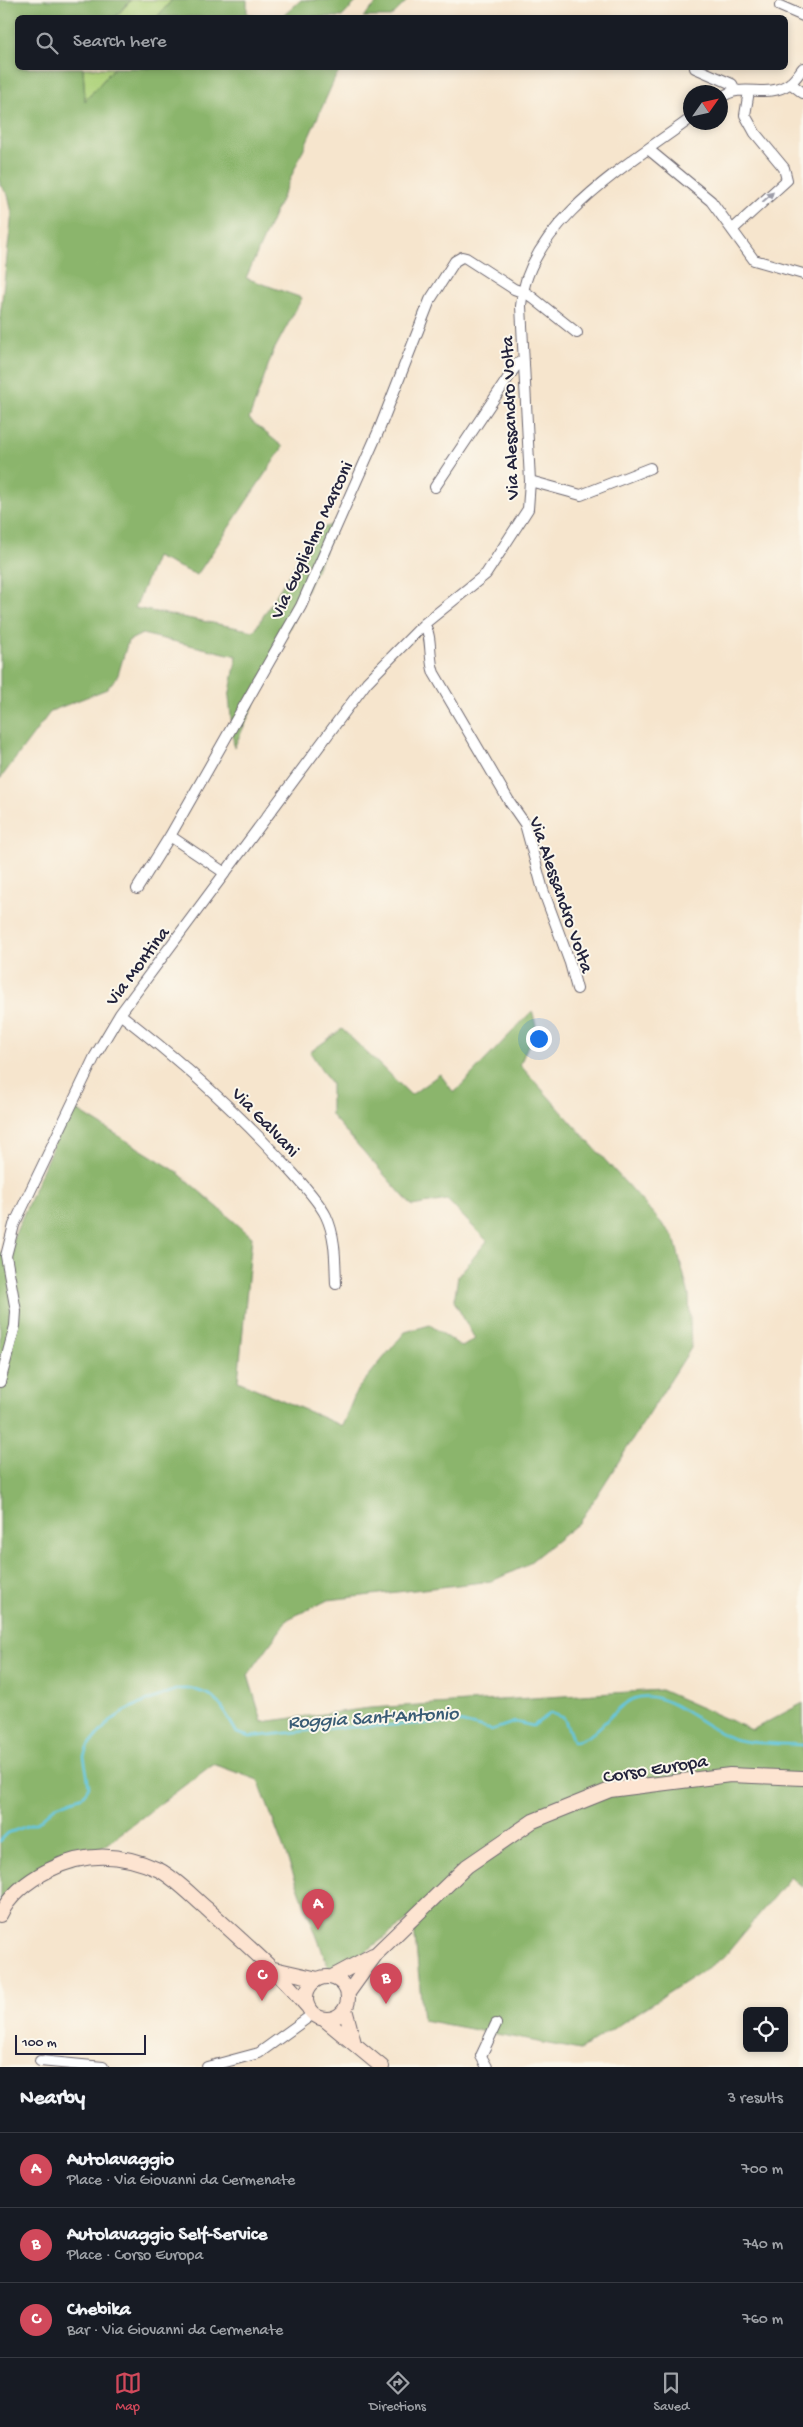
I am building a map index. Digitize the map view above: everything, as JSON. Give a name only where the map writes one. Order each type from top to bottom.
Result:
[{"type":"main road","name":"Corso Europa","points":[[348,1993],[376,1954],[467,1866],[533,1821],[610,1790],[730,1775],[803,1778]]},
{"type":"main road","points":[[0,1915],[5,1904],[29,1880],[60,1864],[92,1855],[126,1859],[160,1871],[274,1969],[315,2013],[354,2042],[382,2067]]},
{"type":"main road","points":[[345,2010],[336,2017],[315,2013],[306,1997],[309,1987],[376,1954]]},
{"type":"main road","points":[[274,1969],[325,1978],[344,1984],[348,1993],[345,2010],[354,2042]]},
{"type":"street","points":[[780,6],[803,16]]},
{"type":"street","points":[[728,94],[735,90],[770,91],[790,83],[803,68]]},
{"type":"street","points":[[700,70],[732,84],[735,90]]},
{"type":"street","points":[[790,83],[803,93]]},
{"type":"street","points":[[732,230],[787,180],[784,168],[755,133],[744,116],[749,91]]},
{"type":"street","name":"Via Alessandro Volta","points":[[577,989],[570,963],[544,890],[525,824],[509,801],[434,673],[430,662],[429,636],[424,624],[486,574],[528,509],[530,481],[522,292],[530,271],[561,221],[612,175],[683,124]]},
{"type":"street","points":[[648,149],[701,191],[754,260],[803,274]]},
{"type":"street","name":"Via Guglielmo Marconi","points":[[137,889],[170,836],[301,606],[380,430],[435,292],[455,261],[462,257],[522,292]]},
{"type":"street","points":[[522,292],[528,294],[577,333]]},
{"type":"street","points":[[435,487],[518,363],[524,362]]},
{"type":"street","points":[[530,481],[581,495],[650,468]]},
{"type":"street","name":"Via Montina","points":[[0,1382],[15,1326],[16,1311],[6,1256],[14,1225],[94,1056],[120,1014],[367,682],[424,624]]},
{"type":"street","points":[[170,836],[225,873]]},
{"type":"street","name":"Via Galvani","points":[[120,1014],[196,1075],[238,1114],[292,1172],[326,1216],[335,1248],[336,1284]]},
{"type":"street","points":[[208,2067],[259,2053],[315,2013]]},
{"type":"street","points":[[487,2067],[481,2056],[496,2024]]},
{"type":"street","points":[[40,2061],[103,2067]]},
{"type":"green space","points":[[0,0],[131,0],[117,15],[15,15],[15,70],[83,70],[85,101],[112,70],[342,70],[336,76],[246,278],[302,298],[273,352],[249,419],[283,447],[197,575],[156,557],[135,608],[254,631],[316,531],[338,522],[234,748],[229,697],[237,656],[142,634],[128,641],[118,675],[107,689],[51,711],[0,779],[0,317],[12,213],[8,195],[0,185]]},
{"type":"green space","points":[[131,0],[172,0],[159,15],[118,15]]},
{"type":"green space","points":[[172,0],[247,0],[247,13],[252,15],[159,15]]},
{"type":"green space","points":[[301,0],[358,0],[344,15],[284,15]]},
{"type":"green space","points":[[380,0],[408,0],[393,15],[365,15]]},
{"type":"green space","points":[[83,70],[112,70],[85,101]]},
{"type":"green space","points":[[532,1011],[536,1025],[520,1065],[674,1237],[689,1295],[691,1348],[580,1522],[525,1566],[492,1581],[328,1600],[288,1619],[248,1675],[262,1722],[370,1708],[661,1690],[752,1730],[803,1703],[803,1888],[790,1877],[724,1957],[580,2050],[423,2020],[413,1916],[332,1977],[258,1780],[213,1764],[92,1855],[29,1881],[0,1915],[0,1252],[6,1255],[70,1106],[176,1171],[252,1237],[238,1381],[342,1426],[357,1390],[405,1332],[430,1325],[462,1347],[475,1339],[454,1301],[458,1276],[487,1241],[447,1200],[412,1206],[331,1115],[331,1084],[310,1052],[342,1029],[411,1095],[440,1074],[454,1093]]},
{"type":"waterway","name":"Roggia Sant'Antonio","points":[[0,1841],[8,1833],[38,1822],[56,1806],[83,1796],[89,1786],[84,1756],[88,1746],[110,1721],[130,1708],[178,1689],[193,1689],[210,1695],[220,1704],[237,1733],[250,1737],[334,1728],[459,1722],[492,1730],[515,1722],[533,1726],[551,1713],[564,1718],[573,1741],[590,1735],[631,1700],[640,1697],[652,1697],[676,1706],[711,1728],[734,1739],[759,1743],[803,1745]]},
{"type":"place","name":"Autolavaggio","points":[[318,1930]]},
{"type":"place","name":"Chebika","points":[[262,2001]]},
{"type":"place","name":"Autolavaggio Self-Service","points":[[386,2004]]}]
